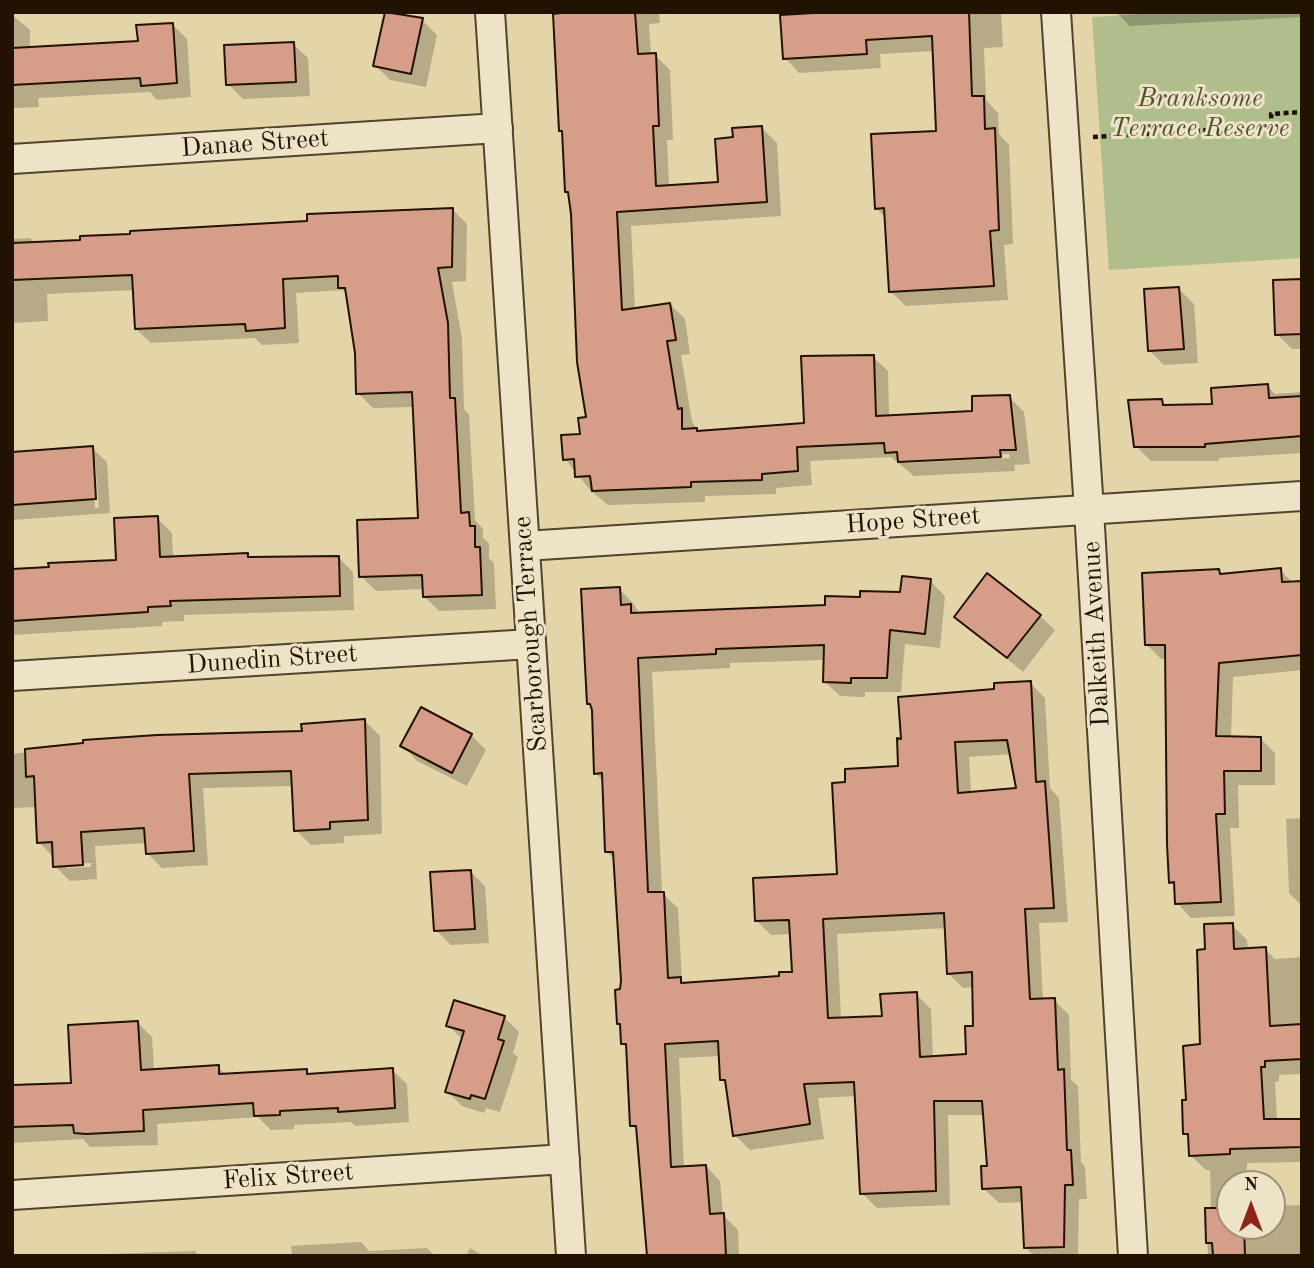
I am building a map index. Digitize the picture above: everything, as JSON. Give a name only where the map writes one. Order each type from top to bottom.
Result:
[{"type":"street","name":"Scarborough Terrace","points":[[491,12],[571,1256]]},
{"type":"street","name":"Dalkeith Avenue","points":[[1056,12],[1089,510],[1133,1256]]},
{"type":"street","name":"Danae Street","points":[[12,159],[498,128]]},
{"type":"street","name":"Hope Street","points":[[525,546],[1302,496]]},
{"type":"street","name":"Dunedin Street","points":[[12,676],[531,644]]},
{"type":"street","name":"Felix Street","points":[[12,1195],[565,1159]]},
{"type":"path","points":[[1065,139],[1272,126],[1272,114],[1302,112]]},
{"type":"green space","name":"Branksome Terrace Reserve","points":[[1175,12],[1302,12],[1302,258],[1109,270],[1092,17]]},
{"type":"building","points":[[385,12],[423,18],[411,74],[373,66]]},
{"type":"building","points":[[635,12],[638,54],[656,53],[659,126],[653,126],[656,186],[718,182],[715,139],[733,137],[732,128],[762,126],[767,202],[617,212],[622,310],[670,303],[676,340],[667,341],[678,409],[682,408],[682,429],[697,428],[697,431],[804,423],[801,356],[874,355],[876,416],[972,411],[972,396],[1010,395],[1016,450],[1000,450],[1001,457],[898,462],[897,452],[885,453],[884,443],[797,447],[798,471],[762,474],[762,480],[691,482],[691,487],[592,491],[590,476],[575,477],[574,459],[563,460],[561,435],[580,434],[578,418],[586,417],[577,362],[571,214],[568,192],[565,192],[562,131],[559,131],[553,14]]},
{"type":"building","points":[[831,12],[969,12],[972,96],[984,96],[985,129],[995,128],[999,230],[990,231],[994,286],[889,292],[884,208],[875,209],[871,134],[936,131],[932,36],[866,40],[867,54],[783,59],[780,15]]},
{"type":"building","points":[[173,23],[177,83],[141,86],[140,78],[12,85],[12,48],[138,41],[136,25]]},
{"type":"building","points":[[294,42],[296,82],[226,85],[224,45]]},
{"type":"building","points":[[453,208],[452,267],[438,268],[448,323],[450,398],[455,398],[461,513],[469,512],[470,526],[475,526],[475,547],[480,547],[482,595],[423,597],[422,575],[359,577],[357,520],[418,518],[412,392],[356,394],[355,353],[345,288],[338,288],[338,276],[283,279],[285,328],[246,331],[245,324],[135,329],[132,275],[12,280],[12,243],[80,240],[80,236],[130,234],[130,231],[307,221],[307,214]]},
{"type":"building","points":[[1302,279],[1302,334],[1275,335],[1273,280]]},
{"type":"building","points":[[1179,287],[1184,349],[1148,351],[1144,289]]},
{"type":"building","points":[[1268,384],[1269,398],[1302,396],[1302,436],[1205,444],[1205,447],[1134,447],[1128,400],[1162,399],[1163,405],[1212,404],[1211,388]]},
{"type":"building","points":[[93,446],[96,499],[12,505],[12,452]]},
{"type":"building","points":[[158,516],[160,557],[248,553],[248,557],[339,556],[340,596],[170,601],[171,606],[148,607],[148,612],[12,621],[12,569],[49,567],[48,563],[116,560],[114,518]]},
{"type":"building","points":[[1281,568],[1282,582],[1302,581],[1302,655],[1219,663],[1216,736],[1261,737],[1261,771],[1224,771],[1225,814],[1216,814],[1221,902],[1175,904],[1174,882],[1169,883],[1167,844],[1165,645],[1145,645],[1142,573],[1219,569],[1220,574]]},
{"type":"building","points":[[987,573],[1041,615],[1007,658],[954,617]]},
{"type":"building","points":[[902,576],[931,579],[925,634],[890,630],[887,678],[851,678],[851,683],[823,682],[824,645],[716,649],[716,654],[638,658],[648,892],[664,892],[668,978],[681,977],[681,983],[779,976],[779,972],[792,972],[789,920],[755,921],[753,878],[837,874],[832,783],[845,782],[845,769],[898,766],[897,738],[901,739],[898,697],[994,689],[994,683],[1031,681],[1036,782],[1045,781],[1054,908],[1025,909],[1030,999],[1055,998],[1058,1070],[1064,1069],[1067,1150],[1071,1150],[1073,1185],[1065,1185],[1064,1247],[1024,1248],[1021,1187],[982,1189],[981,1166],[987,1166],[982,1101],[934,1101],[936,1191],[860,1194],[854,1082],[804,1084],[810,1124],[733,1136],[725,1080],[720,1080],[718,1041],[665,1044],[671,1167],[706,1165],[710,1214],[724,1213],[726,1256],[647,1256],[636,1126],[630,1126],[626,1044],[621,1044],[620,1024],[617,1024],[615,990],[620,989],[621,981],[613,852],[605,852],[602,773],[594,774],[592,710],[590,704],[587,704],[581,589],[620,587],[621,605],[631,604],[631,613],[825,605],[825,596],[860,597],[860,591],[900,592]],"holes":[[[1007,740],[1016,788],[958,793],[955,742]],[[944,913],[947,974],[972,972],[973,1026],[965,1026],[966,1054],[920,1057],[917,992],[880,994],[882,1016],[828,1018],[823,919]]]},
{"type":"building","points":[[421,707],[472,734],[452,773],[400,746]]},
{"type":"building","points":[[365,719],[368,820],[330,822],[330,829],[294,831],[291,771],[189,774],[194,851],[146,854],[144,828],[81,832],[83,865],[53,867],[52,842],[37,843],[34,776],[26,777],[25,749],[83,743],[83,740],[157,735],[302,731],[301,724]]},
{"type":"building","points":[[471,870],[475,929],[434,931],[430,872]]},
{"type":"building","points":[[1233,923],[1234,949],[1266,947],[1270,1026],[1302,1024],[1302,1059],[1265,1061],[1265,1067],[1261,1067],[1264,1119],[1302,1119],[1302,1147],[1230,1149],[1230,1154],[1189,1156],[1188,1134],[1183,1134],[1182,1100],[1186,1100],[1183,1046],[1200,1044],[1197,950],[1205,949],[1204,924]]},
{"type":"building","points":[[454,1000],[505,1016],[498,1039],[504,1041],[485,1099],[471,1095],[470,1099],[445,1092],[464,1031],[446,1026]]},
{"type":"building","points":[[138,1021],[141,1070],[219,1065],[219,1074],[307,1069],[307,1074],[393,1068],[395,1108],[338,1112],[338,1108],[280,1111],[280,1115],[254,1116],[253,1103],[143,1110],[144,1131],[86,1134],[74,1133],[73,1125],[12,1127],[12,1085],[71,1083],[68,1025]]},
{"type":"building","points":[[1205,1208],[1216,1208],[1216,1240],[1244,1240],[1245,1256],[1213,1256],[1212,1243],[1206,1243]]}]
